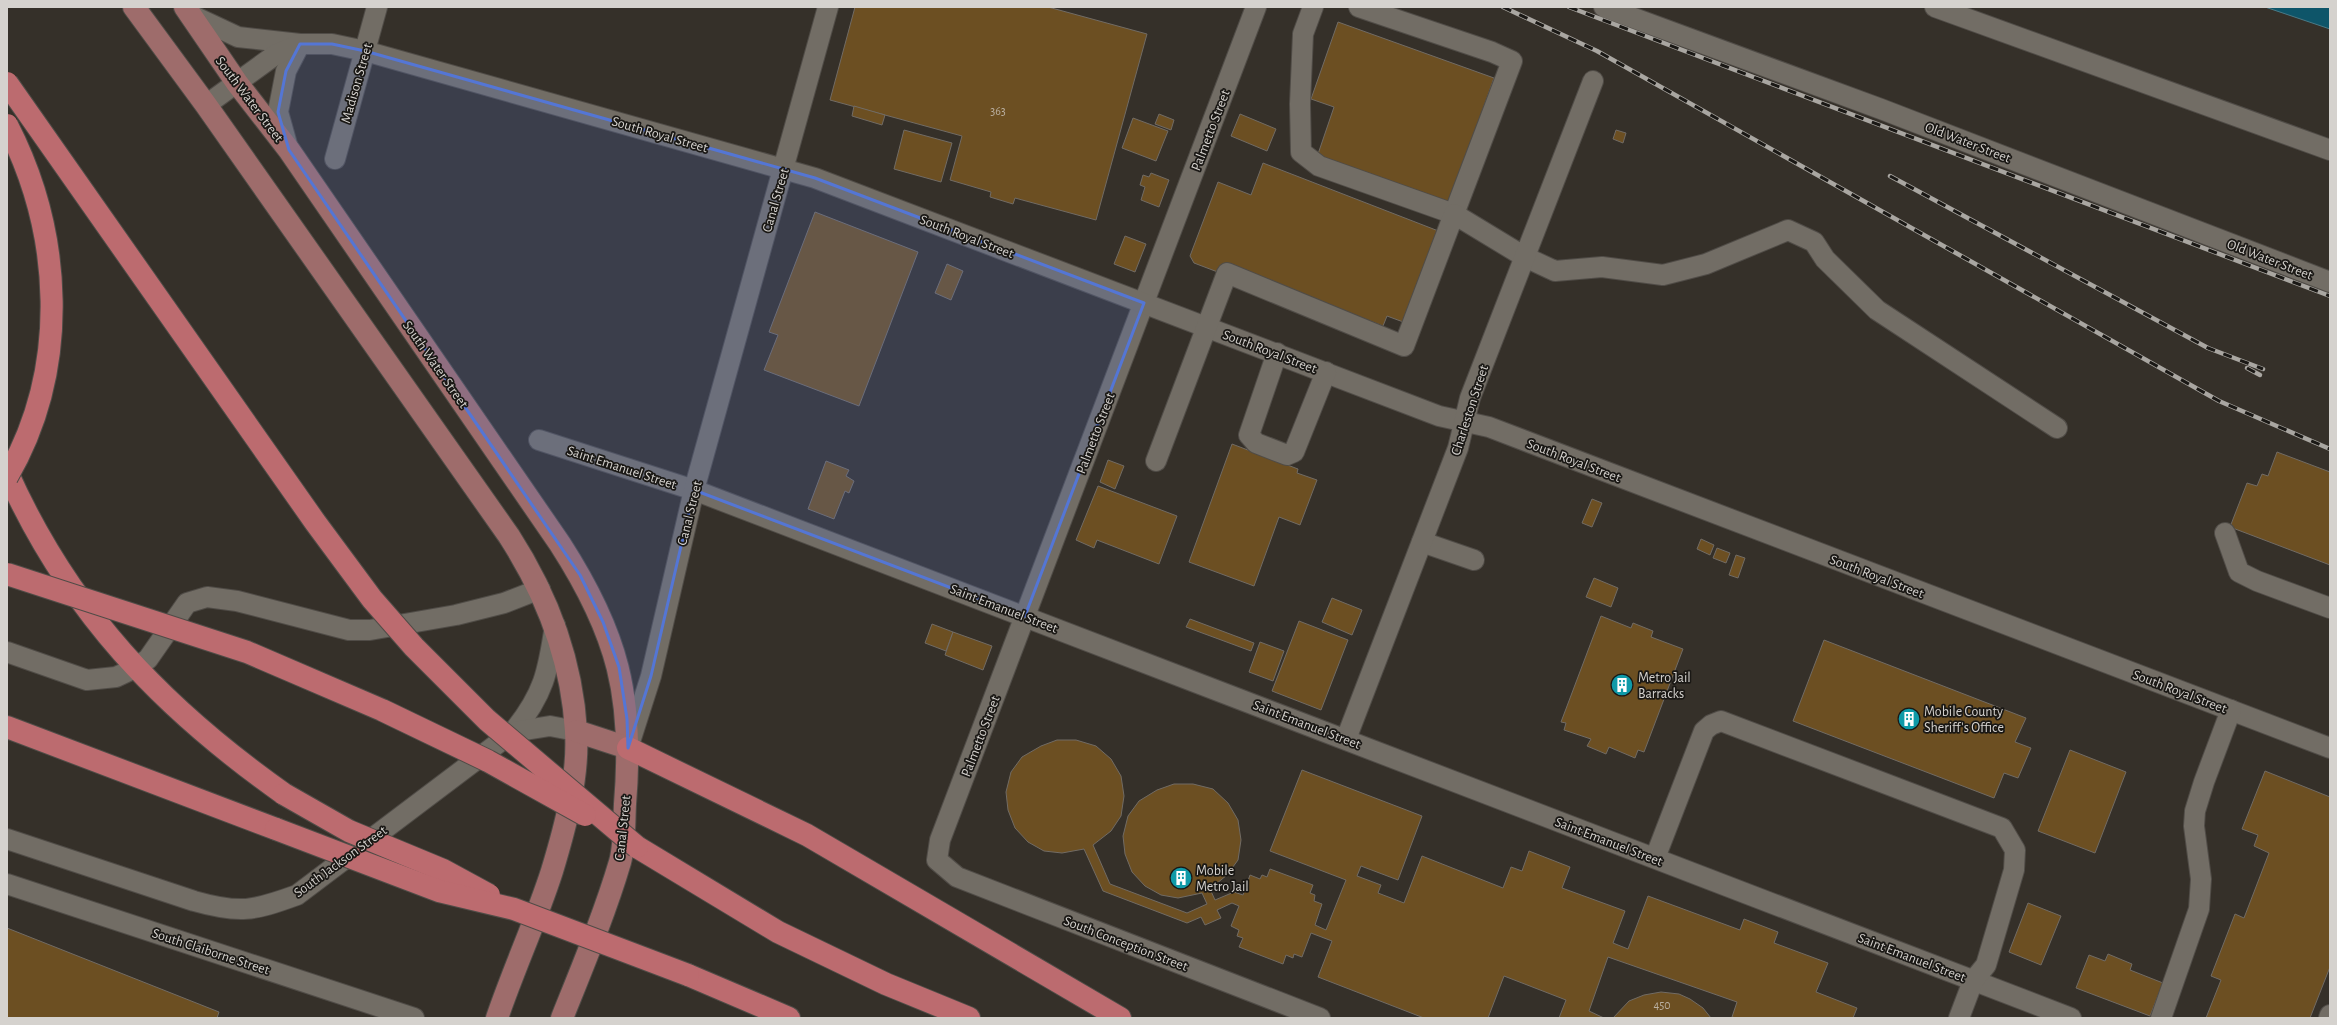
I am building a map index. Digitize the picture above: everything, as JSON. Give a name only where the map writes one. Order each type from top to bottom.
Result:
[{"type":"highway","points":[[7,83],[314,522],[372,599],[438,673],[487,720],[637,847]]},
{"type":"highway","points":[[7,125],[25,162],[42,212],[51,264],[53,297],[50,343],[40,396],[26,438],[7,477]]},
{"type":"highway","points":[[7,472],[26,514],[48,552],[98,626],[135,668],[212,741],[284,794],[349,831],[411,859],[442,870],[514,909]]},
{"type":"highway","points":[[7,574],[247,652],[369,704],[494,764],[577,810],[778,932],[886,984],[969,1018]]},
{"type":"highway","points":[[7,727],[439,891],[514,909],[688,974],[789,1018]]},
{"type":"highway","points":[[628,748],[807,835],[1120,1018]]},
{"type":"main road","points":[[134,7],[206,105],[509,536],[540,589],[554,625],[566,666],[576,731],[572,785],[559,844],[542,899],[497,1018]]},
{"type":"main road","name":"South Water Street","points":[[187,10],[237,83],[289,150],[580,575],[602,622],[619,667],[628,719],[628,748]]},
{"type":"main road","name":"South Jackson Street","points":[[576,731],[628,748]]},
{"type":"main road","name":"Canal Street","points":[[562,1018],[620,860],[628,748]]},
{"type":"street","name":"Madison Street","points":[[334,159],[377,7]]},
{"type":"street","name":"Canal Street","points":[[628,748],[651,676],[694,490],[828,7]]},
{"type":"street","name":"Palmetto Street","points":[[937,860],[940,840],[1256,7]]},
{"type":"street","points":[[1313,7],[1303,34],[1300,104],[1302,152],[1319,166],[1454,214],[1526,257],[1555,271],[1602,267],[1663,275],[1706,264],[1788,230],[1814,242],[1825,259],[1877,310],[2057,428]]},
{"type":"street","points":[[1156,460],[1227,272],[1404,346],[1512,61],[1492,52],[1359,7]]},
{"type":"street","name":"Old Water Street","points":[[1604,7],[1881,109],[2330,282]]},
{"type":"street","points":[[1935,7],[2330,150]]},
{"type":"street","points":[[187,10],[238,37],[300,44],[286,71],[278,112],[289,150]]},
{"type":"street","name":"South Royal Street","points":[[206,105],[275,55],[300,44],[332,44],[365,51],[815,178],[1439,416],[1489,427],[2330,748]]},
{"type":"street","name":"Charleston Street","points":[[1346,739],[1458,448],[1470,398],[1526,257],[1593,81]]},
{"type":"street","points":[[1277,353],[1249,435],[1256,443],[1286,455],[1294,452],[1326,372]]},
{"type":"street","name":"Saint Emanuel Street","points":[[539,440],[694,490],[2071,1018]]},
{"type":"street","points":[[2225,533],[2239,572],[2257,581],[2330,608]]},
{"type":"street","points":[[1422,542],[1474,560]]},
{"type":"street","points":[[7,652],[87,680],[116,677],[135,668],[148,659],[187,603],[207,597],[237,601],[349,630],[370,630],[456,615],[504,603],[540,589]]},
{"type":"street","points":[[513,732],[531,709],[543,686],[548,668],[554,625]]},
{"type":"street","points":[[2161,1018],[2199,909],[2201,879],[2194,826],[2196,812],[2204,782],[2231,710]]},
{"type":"street","points":[[1656,858],[1704,732],[1711,725],[1721,721],[2002,828],[2015,850],[2014,870],[1986,965],[1973,981],[1959,1018]]},
{"type":"street","name":"South Jackson Street","points":[[7,839],[217,908],[244,910],[267,906],[297,895],[513,732],[544,726],[576,731]]},
{"type":"street","name":"South Conception Street","points":[[937,860],[957,877],[1320,1018]]},
{"type":"street","name":"South Claiborne Street","points":[[7,884],[414,1018]]},
{"type":"highlighted area","points":[[300,44],[332,44],[365,51],[815,178],[1144,303],[1025,616],[694,490],[651,676],[628,748],[627,719],[619,667],[603,622],[580,575],[289,150],[278,112],[286,71]]},
{"type":"water","points":[[2265,7],[2330,7],[2330,29]]},
{"type":"building","points":[[855,7],[1048,7],[1147,34],[1096,220],[1015,198],[1013,204],[990,197],[991,192],[950,180],[962,136],[830,100]]},
{"type":"building","points":[[1338,22],[1494,78],[1450,203],[1317,157],[1334,107],[1311,99]]},
{"type":"building","points":[[854,106],[885,115],[882,125],[852,116]]},
{"type":"building","points":[[1159,114],[1174,120],[1171,130],[1155,124]]},
{"type":"building","points":[[1240,114],[1276,129],[1267,151],[1231,136]]},
{"type":"building","points":[[1133,118],[1168,131],[1156,161],[1122,148]]},
{"type":"building","points":[[904,130],[952,143],[941,182],[894,169]]},
{"type":"building","points":[[1616,130],[1626,133],[1623,143],[1613,139]]},
{"type":"building","points":[[1263,163],[1441,232],[1406,323],[1387,316],[1383,326],[1226,266],[1223,274],[1194,263],[1190,256],[1218,182],[1251,195]]},
{"type":"building","points":[[1151,173],[1169,180],[1159,207],[1141,200],[1145,187],[1140,185],[1143,175],[1149,177]]},
{"type":"building","points":[[815,212],[918,252],[859,406],[764,370],[778,335],[769,332]]},
{"type":"building","points":[[1125,236],[1146,244],[1135,272],[1114,264]]},
{"type":"building","points":[[947,264],[963,271],[951,300],[935,293]]},
{"type":"building","points":[[1232,444],[1298,469],[1297,473],[1317,480],[1300,525],[1279,517],[1254,586],[1189,562]]},
{"type":"building","points":[[2277,452],[2330,472],[2330,565],[2230,527],[2247,483],[2257,486],[2262,474],[2268,476]]},
{"type":"building","points":[[1108,460],[1124,466],[1115,489],[1100,482]]},
{"type":"building","points":[[826,461],[849,470],[846,476],[854,481],[849,493],[845,491],[834,519],[808,509]]},
{"type":"building","points":[[1098,486],[1177,516],[1159,564],[1097,540],[1094,548],[1076,540]]},
{"type":"building","points":[[1592,499],[1602,503],[1592,527],[1582,523]]},
{"type":"building","points":[[1701,539],[1714,545],[1710,555],[1697,549]]},
{"type":"building","points":[[1717,548],[1730,553],[1726,563],[1713,558]]},
{"type":"building","points":[[1736,555],[1745,558],[1738,578],[1729,575]]},
{"type":"building","points":[[1594,578],[1618,588],[1611,607],[1586,597]]},
{"type":"building","points":[[1332,598],[1362,610],[1352,635],[1322,622]]},
{"type":"building","name":"Metro Jail Barracks","points":[[1601,616],[1631,628],[1633,623],[1653,631],[1651,637],[1683,649],[1644,752],[1638,750],[1635,758],[1609,747],[1606,754],[1587,746],[1591,739],[1564,730],[1566,723],[1561,722]]},
{"type":"building","points":[[1190,619],[1254,643],[1251,651],[1186,627]]},
{"type":"building","points":[[1299,621],[1348,640],[1321,710],[1272,691]]},
{"type":"building","points":[[932,624],[953,632],[946,651],[925,643]]},
{"type":"building","points":[[953,632],[992,646],[983,670],[945,655]]},
{"type":"building","name":"Mobile County Sheriff's Office","points":[[1824,640],[2026,718],[2015,742],[2031,748],[2018,778],[2004,773],[1994,798],[1793,721]]},
{"type":"building","points":[[1260,642],[1284,651],[1273,681],[1249,672]]},
{"type":"building","name":"Mobile Metro Jail","points":[[1057,740],[1076,740],[1096,746],[1111,759],[1121,776],[1124,796],[1121,816],[1111,831],[1093,845],[1110,884],[1187,913],[1207,904],[1202,893],[1178,898],[1161,895],[1145,886],[1132,872],[1125,854],[1123,836],[1128,816],[1139,801],[1157,790],[1174,784],[1193,784],[1213,789],[1228,803],[1238,820],[1241,840],[1238,860],[1227,875],[1210,889],[1215,900],[1234,892],[1243,895],[1250,875],[1260,879],[1262,875],[1267,877],[1270,869],[1313,885],[1310,893],[1315,895],[1314,901],[1322,904],[1315,925],[1326,930],[1346,880],[1270,851],[1302,770],[1422,816],[1398,880],[1361,866],[1357,876],[1381,885],[1378,893],[1404,903],[1422,856],[1503,888],[1511,867],[1522,871],[1529,851],[1570,867],[1562,888],[1625,911],[1613,943],[1628,949],[1648,896],[1740,930],[1744,919],[1778,932],[1774,943],[1828,963],[1816,992],[1857,1008],[1853,1018],[1736,1018],[1732,1017],[1737,1002],[1608,957],[1589,1011],[1604,1018],[1559,1018],[1566,1000],[1504,976],[1488,1018],[1424,1018],[1318,977],[1332,941],[1311,933],[1302,957],[1294,954],[1293,958],[1286,955],[1283,964],[1239,947],[1243,938],[1237,936],[1239,930],[1231,926],[1239,906],[1232,903],[1217,910],[1221,918],[1205,925],[1201,917],[1187,923],[1103,891],[1084,849],[1062,853],[1044,851],[1028,842],[1015,828],[1008,810],[1006,792],[1011,772],[1022,757],[1041,746]]},
{"type":"building","points":[[2070,750],[2126,772],[2095,853],[2038,831]]},
{"type":"building","points":[[2265,771],[2330,797],[2330,967],[2310,1018],[2206,1018],[2221,980],[2211,976],[2235,914],[2244,918],[2269,853],[2254,846],[2258,835],[2242,829]]},
{"type":"building","points":[[2028,903],[2061,916],[2041,965],[2009,952]]},
{"type":"building","points":[[7,928],[219,1012],[217,1018],[7,1018]]},
{"type":"building","points":[[2108,954],[2132,964],[2130,970],[2163,983],[2150,1016],[2076,988],[2089,955],[2105,961]]},
{"type":"building","points":[[1661,992],[1679,994],[1690,999],[1703,1008],[1711,1018],[1613,1018],[1629,1001],[1644,995]]},
{"type":"railway","points":[[1503,7],[1597,51],[2219,401],[2330,449]]},
{"type":"railway","points":[[1569,7],[2330,296]]},
{"type":"railway","points":[[1890,176],[2208,348],[2263,369]]},
{"type":"railway","points":[[2247,368],[2260,375]]},
{"type":"place","name":"Metro Jail Barracks","points":[[1622,685]]},
{"type":"place","name":"Mobile County Sheriff's Office","points":[[1909,719]]},
{"type":"place","name":"Mobile Metro Jail","points":[[1181,878]]}]
